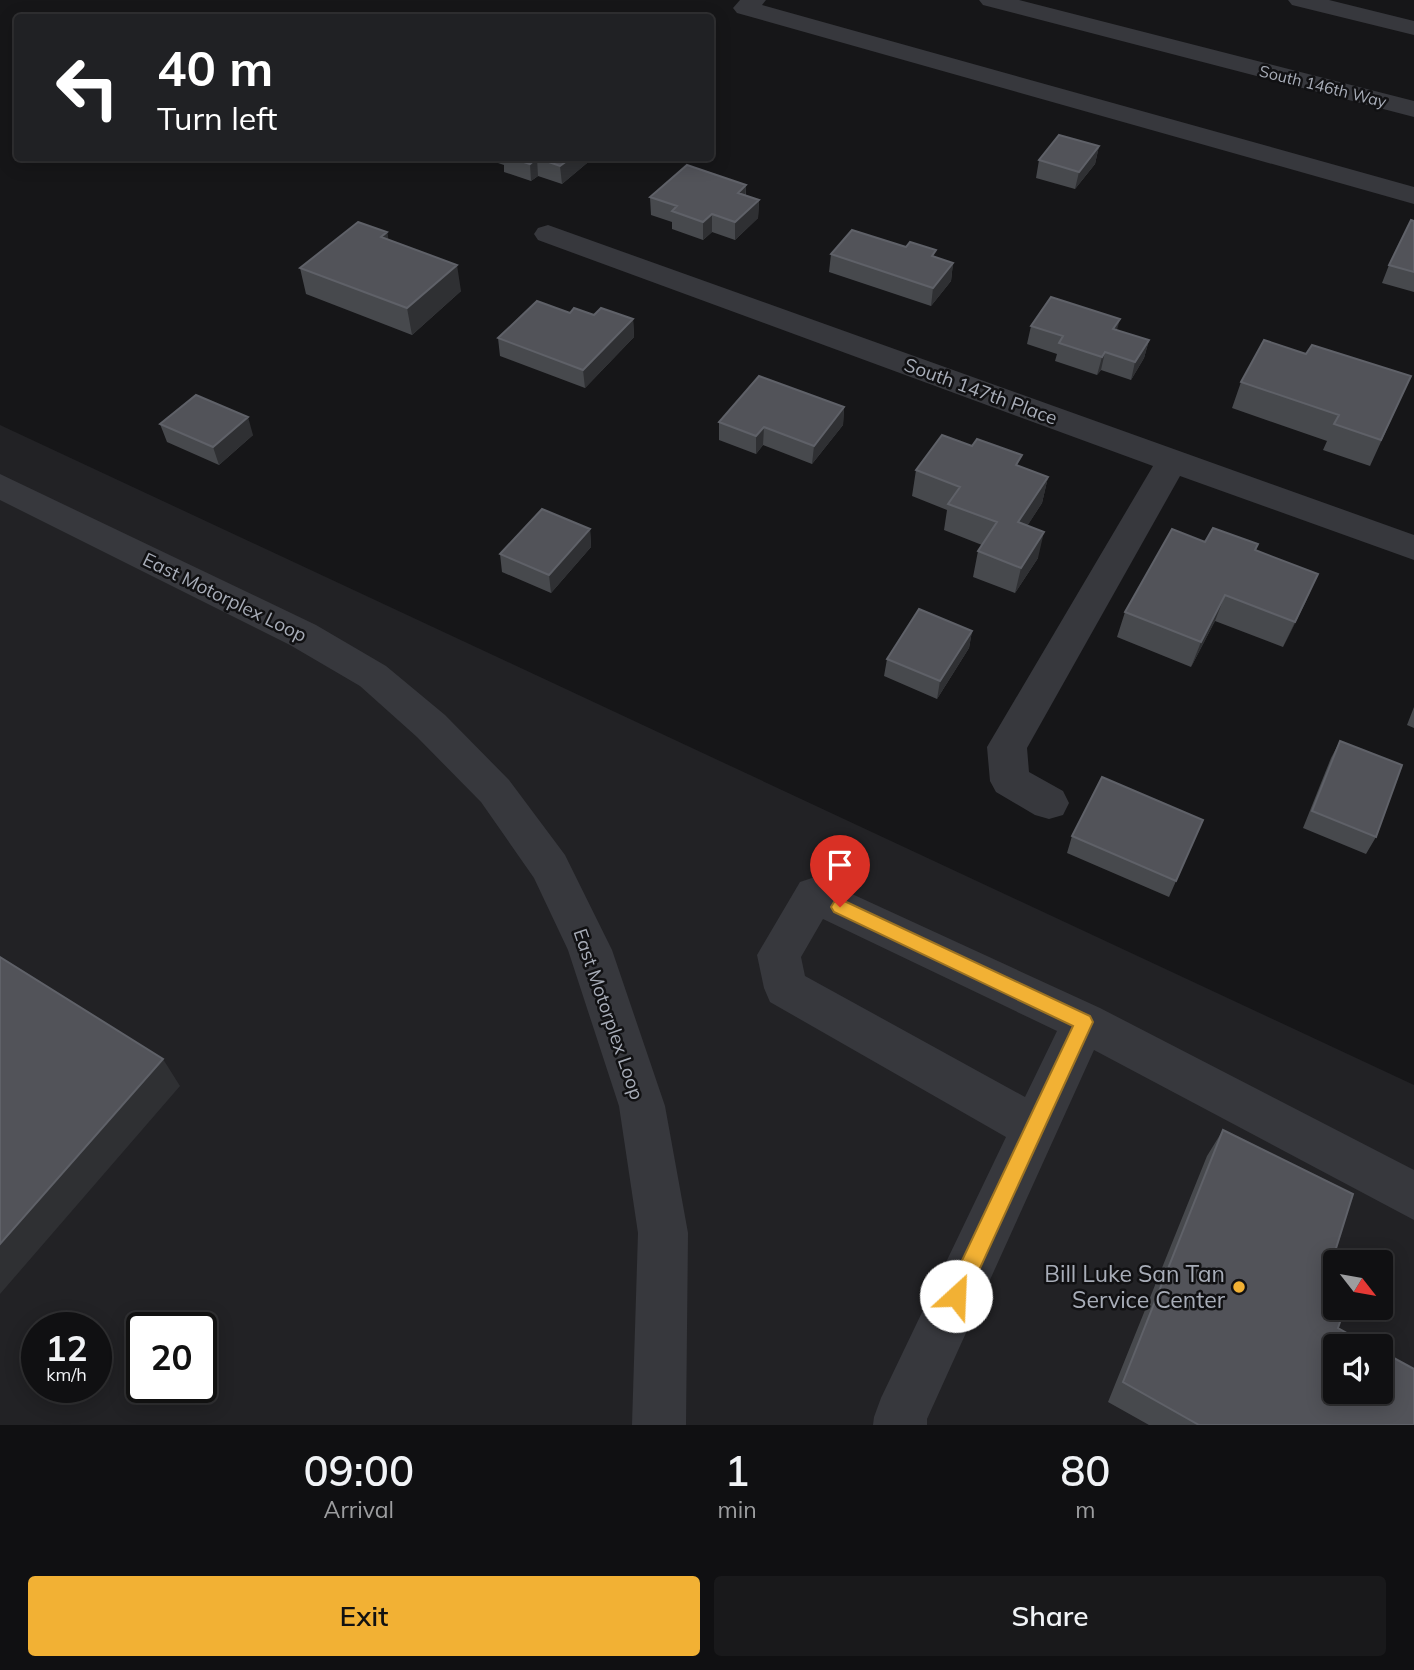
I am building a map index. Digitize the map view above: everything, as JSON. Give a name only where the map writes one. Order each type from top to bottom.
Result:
[{"type":"street","points":[[754,0],[745,8],[1414,196]]},
{"type":"street","name":"South 146th Way","points":[[991,0],[1233,63],[1411,102]]},
{"type":"street","points":[[1300,0],[1414,28]]},
{"type":"street","name":"South 147th Place","points":[[548,234],[1414,548]]},
{"type":"street","points":[[1049,803],[1010,781],[1007,747],[1172,461]]},
{"type":"street","name":"East Motorplex Loop","points":[[0,486],[303,635],[373,676],[431,726],[495,791],[551,867],[590,950],[642,1106],[663,1233],[659,1425]]},
{"type":"street","points":[[1034,1127],[786,989],[779,955],[815,895],[1084,1022],[1414,1196]]},
{"type":"street","points":[[900,1425],[900,1417],[1084,1022]]},
{"type":"shaded area","points":[[0,425],[1414,1085],[1414,1425],[0,1425]]},
{"type":"building","points":[[1059,135],[1099,146],[1079,172],[1039,160]]},
{"type":"building","points":[[546,161],[567,161],[560,166]]},
{"type":"building","points":[[687,165],[746,185],[738,193],[759,200],[735,222],[712,214],[703,222],[672,211],[677,206],[650,197]]},
{"type":"building","points":[[1411,220],[1414,221],[1414,272],[1389,265]]},
{"type":"building","points":[[358,222],[387,232],[381,237],[457,265],[407,308],[300,268]]},
{"type":"building","points":[[852,230],[906,247],[910,242],[936,250],[932,256],[953,263],[933,288],[831,254]]},
{"type":"building","points":[[1051,297],[1120,319],[1113,329],[1149,340],[1135,362],[1105,352],[1102,357],[1059,343],[1063,336],[1031,326]]},
{"type":"building","points":[[537,301],[570,313],[574,308],[594,315],[601,308],[633,319],[583,370],[498,338]]},
{"type":"building","points":[[1264,340],[1306,354],[1312,345],[1411,376],[1381,440],[1334,424],[1339,415],[1241,382]]},
{"type":"building","points":[[759,376],[844,407],[814,446],[764,427],[756,436],[719,422]]},
{"type":"building","points":[[196,395],[248,417],[213,447],[160,424]]},
{"type":"building","points":[[942,435],[972,446],[977,439],[1022,455],[1016,465],[1048,477],[1018,522],[1044,532],[1021,568],[978,551],[997,522],[948,504],[960,487],[916,470]]},
{"type":"building","points":[[542,509],[590,529],[549,575],[500,554]]},
{"type":"building","points":[[1213,528],[1258,544],[1255,550],[1318,574],[1295,622],[1225,595],[1201,642],[1125,612],[1172,529],[1205,542]]},
{"type":"building","points":[[919,609],[972,631],[940,681],[887,659]]},
{"type":"building","points":[[1340,741],[1402,765],[1376,837],[1312,811]]},
{"type":"building","points":[[1102,777],[1203,820],[1176,881],[1072,836]]},
{"type":"building","points":[[0,957],[163,1059],[0,1244]]},
{"type":"building","name":"Bill Luke San Tan Service Center","points":[[1223,1130],[1353,1194],[1336,1250],[1323,1250],[1323,1320],[1341,1320],[1338,1328],[1349,1334],[1323,1334],[1323,1404],[1393,1404],[1393,1358],[1414,1369],[1414,1425],[1199,1425],[1123,1382]]},
{"type":"place","name":"Bill Luke San Tan Service Center","points":[[1239,1287]]},
{"type":"route","points":[[840,907],[1084,1022],[956,1296]]}]
